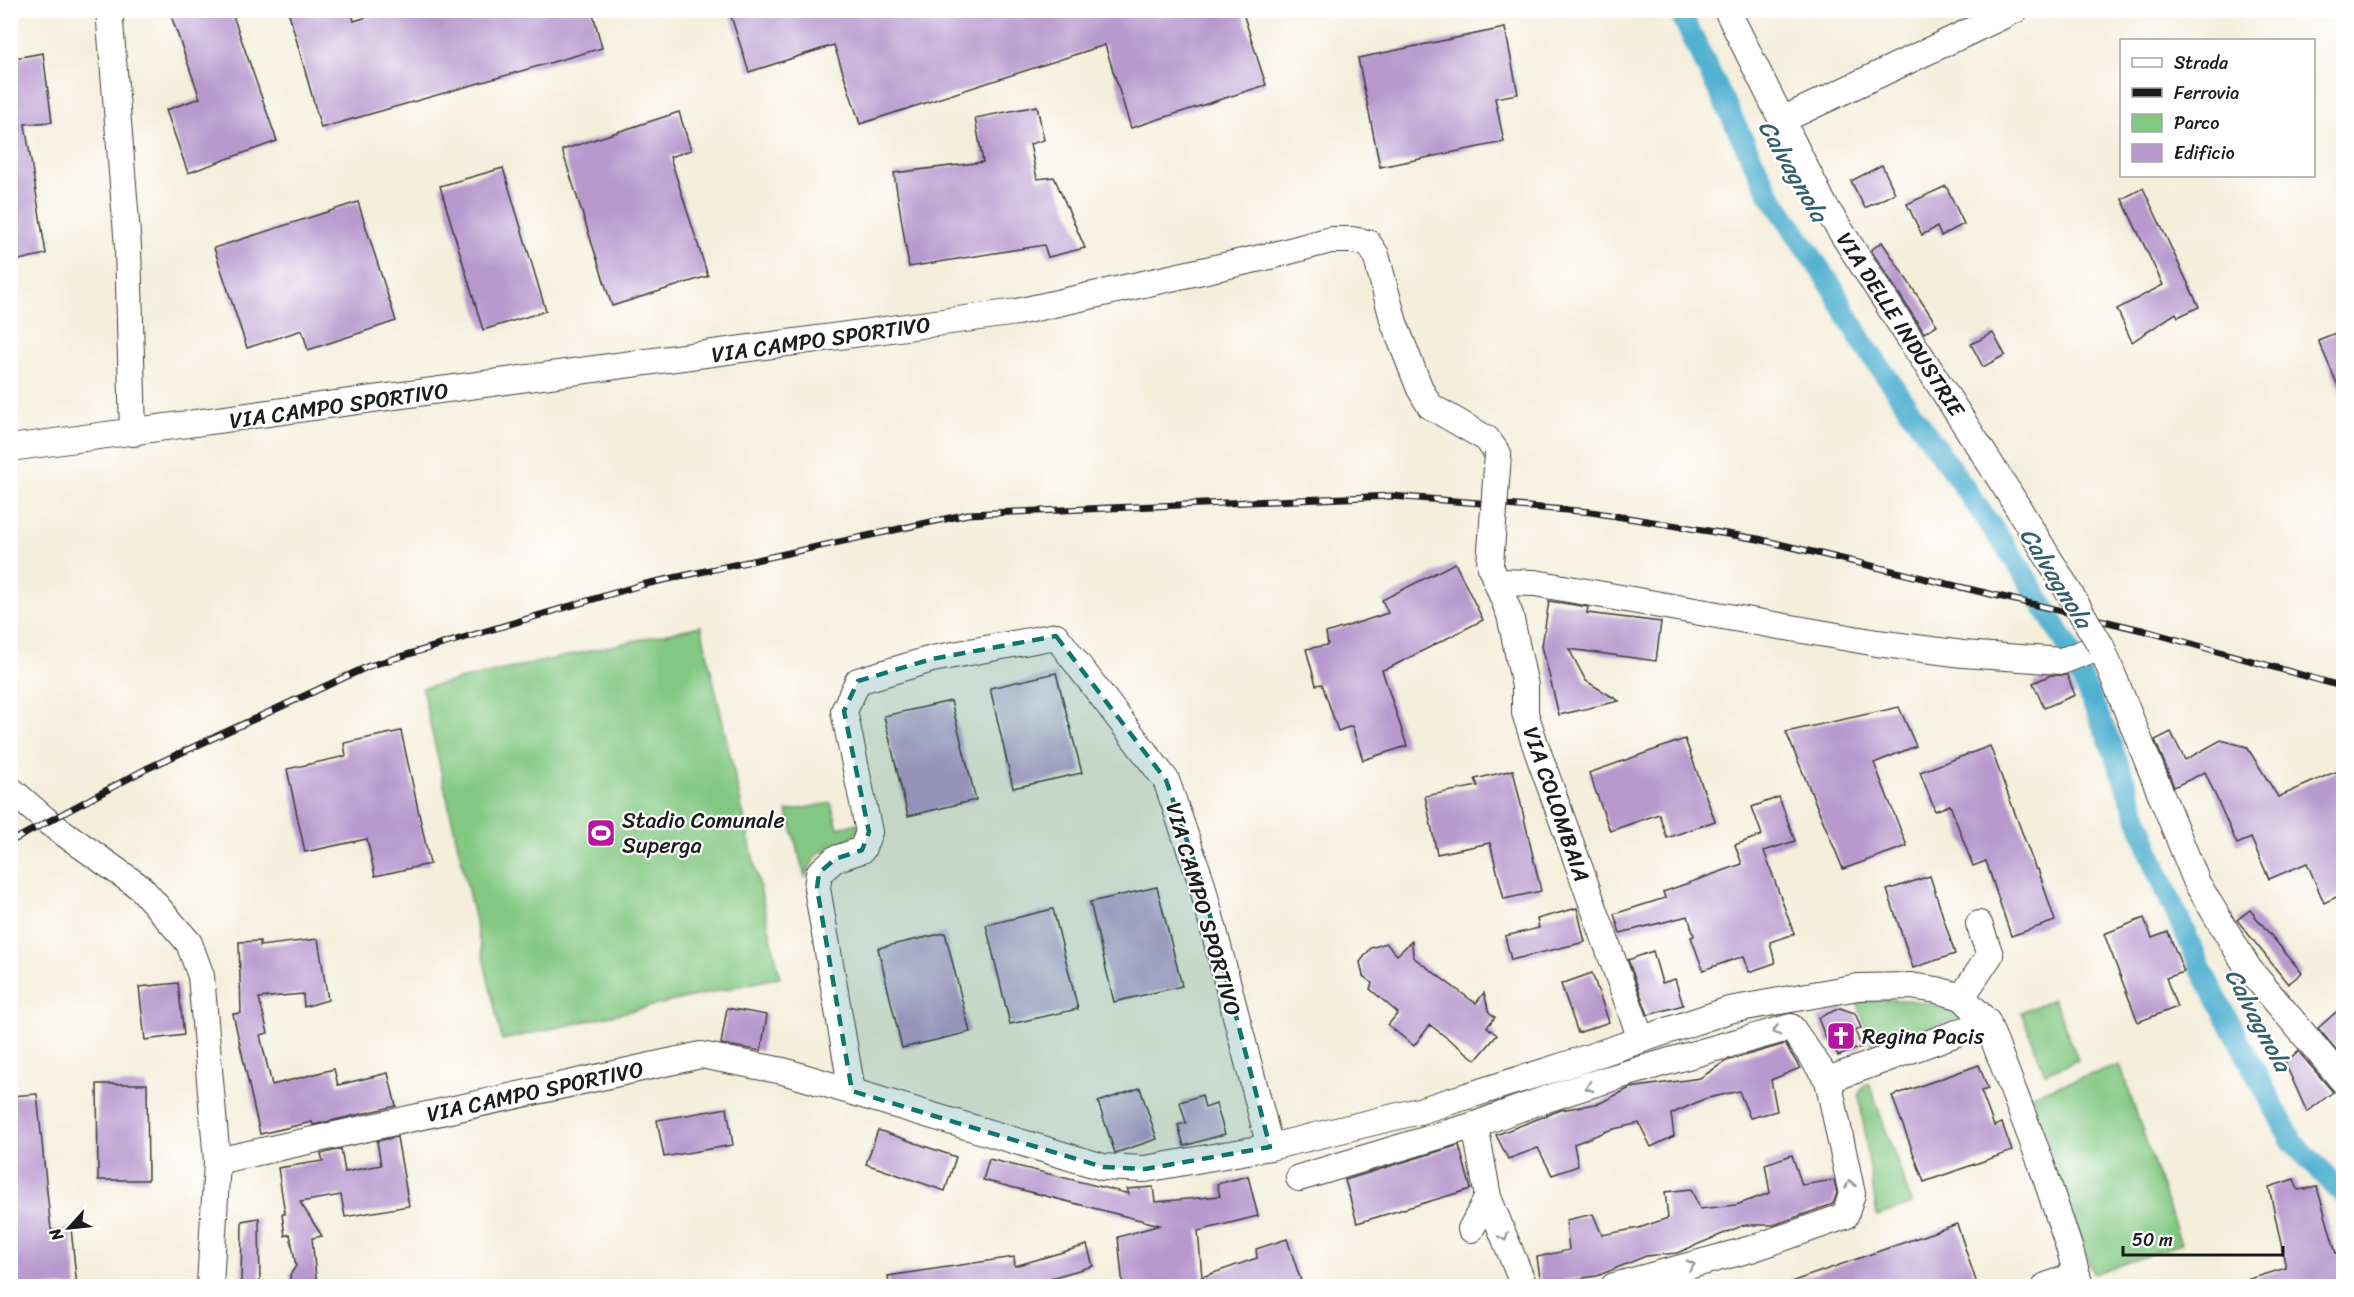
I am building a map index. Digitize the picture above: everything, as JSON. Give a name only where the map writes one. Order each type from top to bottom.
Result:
[{"type":"street","points":[[109,10],[128,248],[133,433]]},
{"type":"street","name":"VIA DELLE INDUSTRIE","points":[[1727,10],[1824,205],[2003,483],[2054,567],[2082,654],[2197,883],[2248,968],[2343,1082]]},
{"type":"street","points":[[1782,120],[2015,10]]},
{"type":"street","name":"VIA CAMPO SPORTIVO","points":[[10,448],[1017,312],[1274,255],[1331,240],[1352,240],[1368,243],[1376,255],[1394,323],[1420,389],[1430,406],[1487,439],[1498,454],[1494,573]]},
{"type":"street","points":[[1494,573],[1535,583],[1877,643],[1964,654],[2082,654]]},
{"type":"street","name":"VIA COLOMBAIA","points":[[1494,573],[1510,615],[1525,686],[1525,713],[1641,1039]]},
{"type":"street","name":"VIA CAMPO SPORTIVO","points":[[852,1091],[817,888],[819,873],[835,860],[862,850],[869,832],[844,711],[858,681],[932,659],[1056,636],[1166,780],[1201,881],[1270,1147]]},
{"type":"street","points":[[10,789],[48,822],[141,888],[189,943],[201,976],[217,1161],[210,1287]]},
{"type":"street","points":[[1962,997],[1990,956],[1979,924]]},
{"type":"street","name":"VIA CAMPO SPORTIVO","points":[[217,1161],[701,1054],[783,1071],[1103,1167],[1146,1169],[1270,1147],[1419,1111],[1729,1010],[1858,987],[1911,986],[1962,997],[1988,1022],[2041,1163],[2079,1281]]},
{"type":"street","points":[[1828,1080],[1988,1022]]},
{"type":"street","points":[[1299,1178],[1475,1125],[1510,1111],[1658,1065],[1791,1027],[1828,1080],[1852,1194],[1845,1216],[1751,1249],[1614,1287]]},
{"type":"street","points":[[1475,1125],[1488,1197],[1524,1287]]},
{"type":"street","points":[[1471,1229],[1488,1197]]},
{"type":"street","points":[[2046,1287],[2079,1281]]},
{"type":"highlighted area","points":[[1056,636],[1166,780],[1201,881],[1270,1147],[1145,1169],[1103,1167],[852,1091],[817,888],[819,873],[835,859],[862,850],[869,832],[844,711],[858,681],[932,659]]},
{"type":"green space","name":"Stadio Comunale Superga","points":[[701,626],[780,977],[502,1040],[422,688]]},
{"type":"green space","points":[[831,803],[838,828],[858,823],[859,829],[851,837],[818,854],[805,877],[787,811]]},
{"type":"green space","points":[[2054,999],[2078,1060],[2045,1073],[2021,1012]]},
{"type":"green space","points":[[1874,1000],[1920,1002],[1941,1007],[1963,1017],[1872,1046],[1857,1002]]},
{"type":"green space","points":[[2120,1065],[2181,1244],[2093,1274],[2031,1095]]},
{"type":"green space","points":[[1869,1083],[1912,1204],[1877,1216],[1859,1095],[1863,1086]]},
{"type":"building","points":[[169,10],[231,10],[277,141],[188,173],[166,110],[200,98]]},
{"type":"building","points":[[288,10],[351,10],[354,21],[390,10],[592,10],[602,48],[321,128]]},
{"type":"building","points":[[729,10],[1242,10],[1266,85],[1131,128],[1105,45],[860,124],[834,45],[749,72]]},
{"type":"building","points":[[1505,28],[1518,94],[1495,98],[1504,142],[1380,167],[1358,58]]},
{"type":"building","points":[[43,53],[52,122],[25,124],[46,254],[10,262],[10,59]]},
{"type":"building","points":[[1037,106],[1044,140],[1030,144],[1037,179],[1054,177],[1085,248],[1048,257],[1044,245],[909,267],[894,173],[983,162],[975,118]]},
{"type":"building","points":[[679,112],[691,150],[670,157],[708,276],[612,306],[562,150]]},
{"type":"building","points":[[1882,165],[1895,193],[1865,208],[1851,181]]},
{"type":"building","points":[[503,168],[546,311],[483,330],[440,186]]},
{"type":"building","points":[[1946,186],[1964,224],[1941,236],[1937,227],[1922,235],[1907,204]]},
{"type":"building","points":[[2143,188],[2199,307],[2178,317],[2176,313],[2132,342],[2117,309],[2163,285],[2122,199]]},
{"type":"building","points":[[358,202],[396,321],[308,350],[302,330],[247,348],[214,248]]},
{"type":"building","points":[[1882,242],[1937,325],[1924,333],[1871,250]]},
{"type":"building","points":[[2343,330],[2343,397],[2318,340]]},
{"type":"building","points":[[1993,333],[2005,355],[1983,367],[1971,344]]},
{"type":"building","points":[[1455,563],[1483,620],[1382,670],[1407,746],[1363,760],[1352,726],[1338,731],[1322,684],[1316,685],[1306,649],[1328,645],[1326,633],[1388,613],[1382,600]]},
{"type":"building","points":[[1549,601],[1588,607],[1587,613],[1661,622],[1656,661],[1569,649],[1586,681],[1619,701],[1559,715],[1542,646]]},
{"type":"building","points":[[1056,673],[1082,773],[1013,788],[990,688]]},
{"type":"building","points":[[2051,675],[2067,675],[2075,695],[2044,708],[2033,683]]},
{"type":"building","points":[[951,701],[976,800],[908,816],[884,716]]},
{"type":"building","points":[[1899,707],[1916,746],[1874,763],[1907,846],[1843,869],[1786,732]]},
{"type":"building","points":[[401,731],[430,864],[375,876],[367,839],[305,852],[287,769],[346,756],[344,743]]},
{"type":"building","points":[[2171,732],[2185,760],[2221,740],[2247,747],[2278,797],[2337,771],[2343,787],[2343,894],[2324,903],[2307,863],[2269,879],[2251,838],[2237,844],[2205,772],[2174,787],[2155,740]]},
{"type":"building","points":[[1685,739],[1715,821],[1667,838],[1659,814],[1610,831],[1589,773]]},
{"type":"building","points":[[1990,746],[2036,870],[2038,869],[2055,921],[2011,936],[1986,861],[1973,866],[1950,805],[1935,811],[1920,772]]},
{"type":"building","points":[[1513,770],[1541,891],[1504,899],[1490,843],[1437,854],[1425,796],[1478,786],[1475,779]]},
{"type":"building","points":[[1779,797],[1795,841],[1764,851],[1794,934],[1770,942],[1775,963],[1749,972],[1744,956],[1703,970],[1691,937],[1694,936],[1688,916],[1620,933],[1614,914],[1665,898],[1663,892],[1742,864],[1735,845],[1762,835],[1752,807]]},
{"type":"building","points":[[1930,876],[1955,954],[1913,968],[1887,890]]},
{"type":"building","points":[[1157,887],[1182,986],[1114,1002],[1090,902]]},
{"type":"building","points":[[1577,908],[1585,942],[1511,960],[1505,936],[1539,928],[1537,919]]},
{"type":"building","points":[[1053,909],[1078,1009],[1010,1024],[986,925]]},
{"type":"building","points":[[2250,910],[2302,973],[2288,984],[2237,920]]},
{"type":"building","points":[[2144,918],[2152,938],[2168,932],[2184,972],[2166,978],[2177,1007],[2138,1022],[2104,934]]},
{"type":"building","points":[[945,933],[970,1032],[902,1048],[878,948]]},
{"type":"building","points":[[318,939],[328,1000],[304,1007],[303,994],[259,998],[268,1033],[260,1035],[272,1085],[334,1069],[338,1085],[388,1073],[396,1106],[313,1125],[312,1122],[260,1134],[233,1014],[241,1013],[239,942],[260,941],[260,946]]},
{"type":"building","points":[[1412,941],[1413,957],[1471,1000],[1476,1003],[1484,993],[1489,1012],[1495,1017],[1487,1027],[1497,1035],[1476,1060],[1430,1025],[1414,1046],[1388,1025],[1398,1013],[1370,989],[1372,983],[1363,976],[1360,962],[1371,948],[1386,943],[1397,955]]},
{"type":"building","points":[[1653,951],[1662,983],[1675,979],[1683,1005],[1648,1015],[1628,960]]},
{"type":"building","points":[[1592,973],[1609,1022],[1578,1033],[1561,984]]},
{"type":"building","points":[[178,983],[184,1035],[145,1040],[139,987]]},
{"type":"building","points":[[2343,1006],[2343,1058],[2318,1028]]},
{"type":"building","points":[[727,1008],[767,1015],[761,1051],[721,1044]]},
{"type":"building","name":"Regina Pacis","points":[[1840,1008],[1855,1013],[1861,1028],[1855,1030],[1861,1047],[1838,1056],[1833,1042],[1828,1044],[1818,1018]]},
{"type":"building","points":[[1785,1044],[1800,1068],[1771,1080],[1777,1111],[1750,1118],[1739,1091],[1704,1099],[1671,1114],[1674,1136],[1651,1147],[1639,1123],[1610,1130],[1574,1144],[1578,1166],[1552,1175],[1538,1148],[1508,1159],[1496,1135],[1561,1110],[1600,1103],[1630,1088],[1700,1078],[1726,1061]]},
{"type":"building","points":[[2298,1051],[2333,1092],[2307,1112],[2285,1063]]},
{"type":"building","points":[[1979,1065],[1988,1089],[1981,1091],[1994,1126],[2002,1123],[2012,1151],[1924,1182],[1892,1096]]},
{"type":"building","points":[[97,1084],[147,1084],[148,1180],[98,1180]]},
{"type":"building","points":[[1140,1088],[1157,1139],[1115,1153],[1098,1102]]},
{"type":"building","points":[[37,1094],[51,1230],[71,1228],[77,1287],[10,1287],[10,1096]]},
{"type":"building","points":[[1202,1095],[1205,1108],[1216,1104],[1225,1134],[1184,1146],[1178,1125],[1186,1123],[1180,1102]]},
{"type":"building","points":[[727,1108],[733,1145],[664,1157],[657,1120]]},
{"type":"building","points":[[878,1130],[956,1157],[945,1191],[866,1164]]},
{"type":"building","points":[[397,1137],[409,1206],[345,1217],[341,1195],[300,1202],[322,1236],[312,1238],[317,1287],[291,1287],[290,1275],[296,1266],[290,1234],[285,1236],[282,1214],[285,1214],[278,1168],[323,1161],[321,1154],[341,1149],[345,1172],[381,1165],[377,1141]]},
{"type":"building","points":[[1459,1145],[1471,1189],[1357,1223],[1345,1180]]},
{"type":"building","points":[[1792,1155],[1802,1185],[1834,1180],[1837,1193],[1833,1204],[1774,1225],[1744,1225],[1677,1253],[1646,1256],[1597,1276],[1541,1284],[1537,1257],[1569,1250],[1566,1220],[1593,1214],[1602,1235],[1639,1228],[1668,1218],[1665,1192],[1691,1189],[1700,1209],[1736,1205],[1770,1193],[1765,1164]]},
{"type":"building","points":[[989,1159],[1129,1194],[1127,1189],[1153,1187],[1155,1202],[1220,1196],[1217,1184],[1248,1176],[1258,1216],[1198,1231],[1202,1277],[1257,1258],[1256,1249],[1287,1239],[1303,1287],[1123,1287],[1118,1237],[1160,1225],[983,1180]]},
{"type":"building","points":[[2294,1179],[2298,1190],[2317,1187],[2336,1253],[2343,1251],[2343,1287],[2241,1287],[2240,1282],[2286,1268],[2269,1187]]},
{"type":"building","points":[[259,1218],[260,1287],[241,1287],[242,1221]]},
{"type":"building","points":[[1957,1224],[1978,1287],[1785,1287],[1785,1284]]},
{"type":"building","points":[[1087,1245],[1093,1266],[1019,1287],[889,1287],[888,1276],[1014,1257],[1015,1266]]},
{"type":"waterway","name":"Calvagnola","points":[[1679,10],[1769,193],[1832,287],[1860,339],[2017,563],[2067,645],[2110,742],[2157,870],[2202,971],[2292,1141],[2344,1195]]},
{"type":"railway","points":[[10,842],[146,769],[369,666],[641,585],[968,514],[1391,496],[1591,512],[1758,539],[2146,631],[2344,687]]},
{"type":"place","name":"Stadio Comunale Superga","points":[[601,833]]},
{"type":"place","name":"Regina Pacis","points":[[1841,1036]]}]
